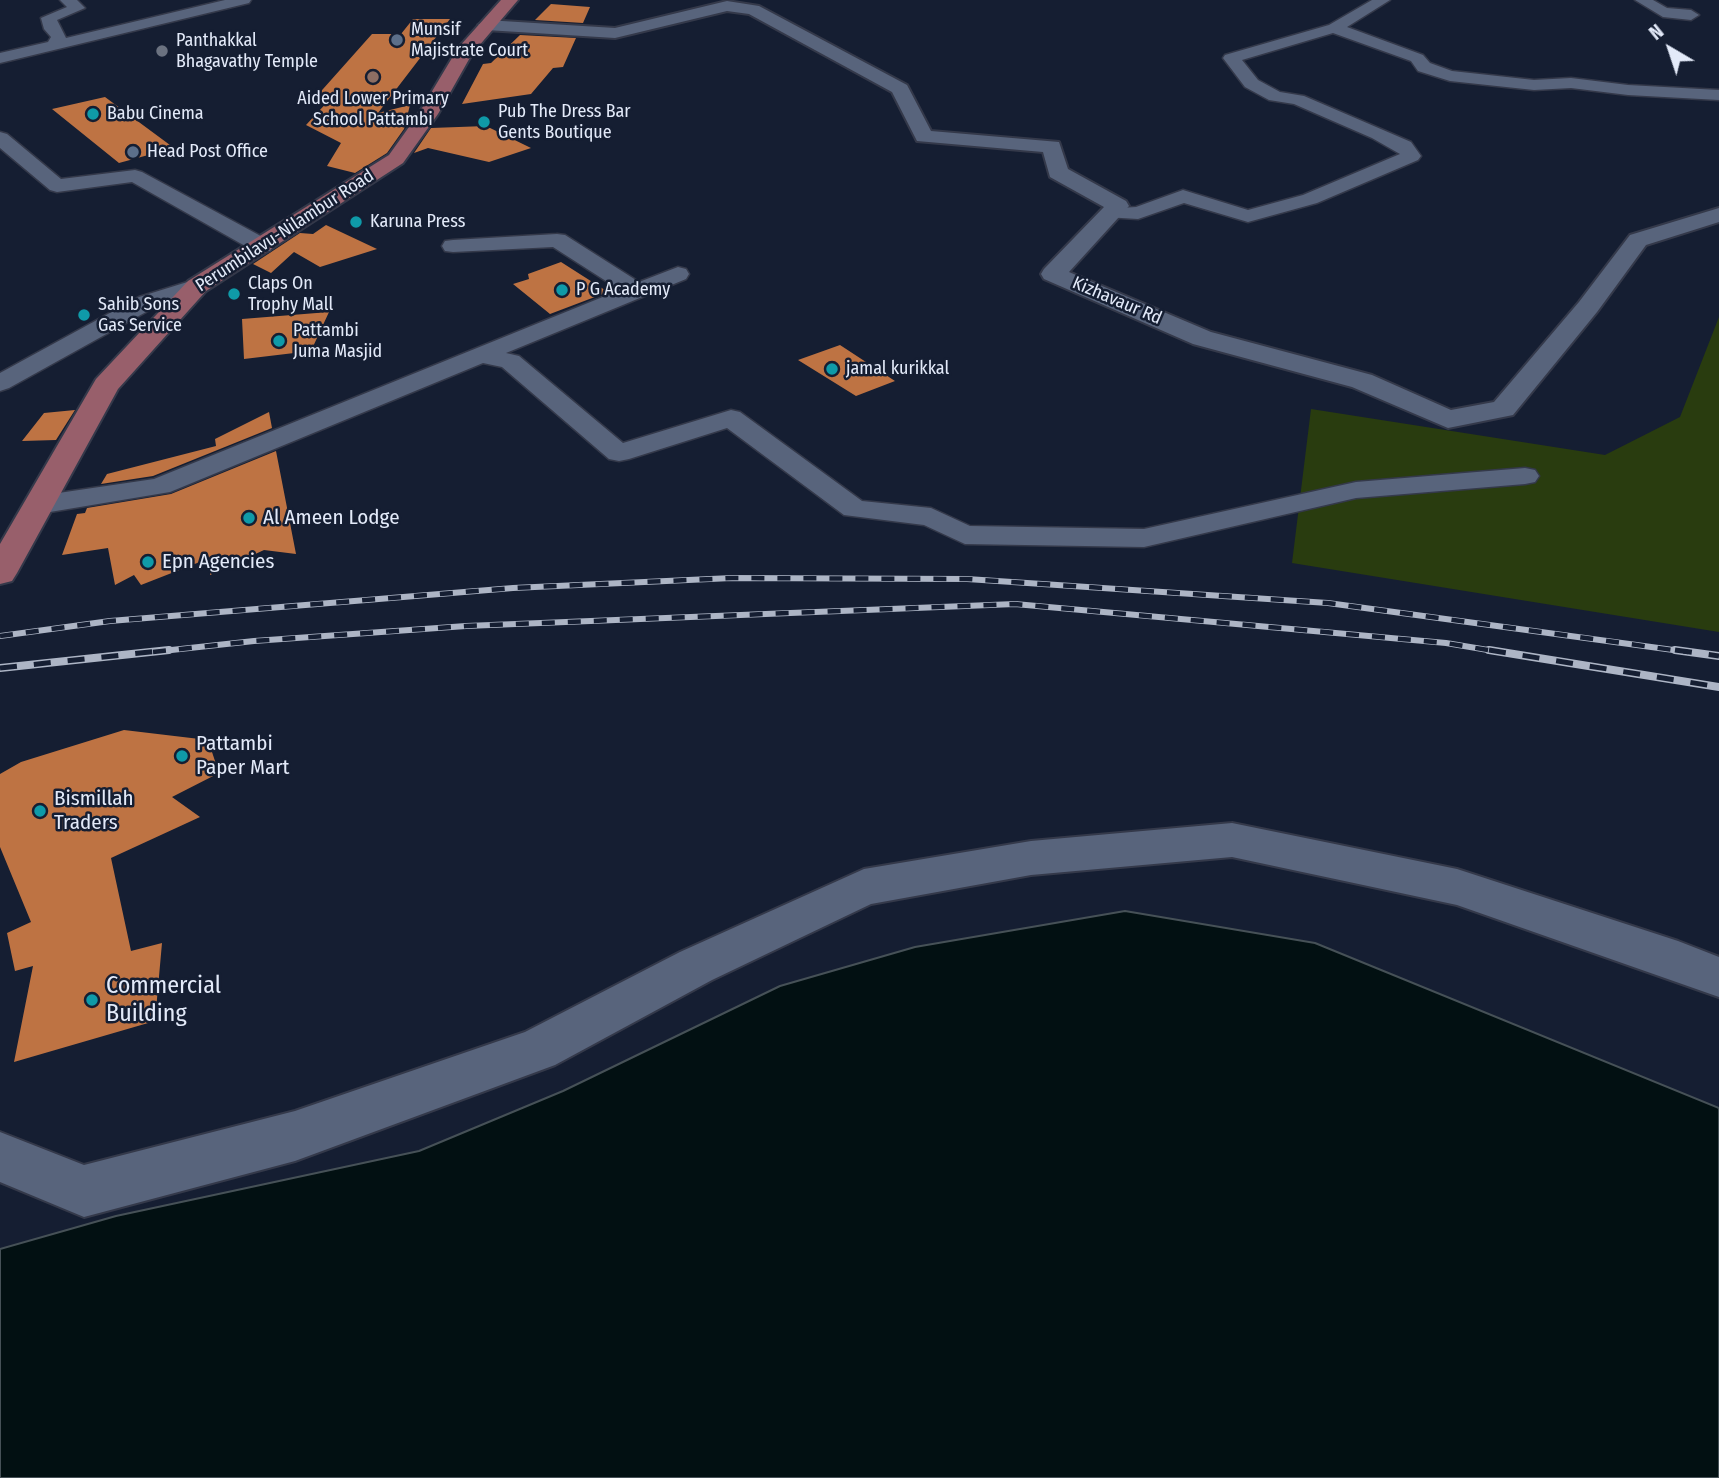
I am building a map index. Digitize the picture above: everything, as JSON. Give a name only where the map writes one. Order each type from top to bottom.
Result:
[{"type":"main road","name":"Perumbilavu-Nilambur Road","points":[[0,573],[106,385],[197,286],[396,159],[428,114],[464,52],[510,0]]},
{"type":"street","points":[[52,46],[59,36],[52,29],[50,18],[78,8],[67,0]]},
{"type":"street","points":[[3,56],[244,0]]},
{"type":"street","points":[[1355,0],[1379,2]]},
{"type":"street","points":[[1642,0],[1663,12],[1691,16]]},
{"type":"street","points":[[1112,213],[1138,213],[1183,196],[1248,216],[1310,199],[1411,156],[1404,146],[1380,134],[1297,100],[1275,96],[1251,83],[1246,73],[1231,58],[1334,28],[1379,2]]},
{"type":"street","points":[[486,25],[615,33],[726,3],[752,10],[900,89],[924,137],[1052,146],[1058,172],[1118,206],[1112,213]]},
{"type":"street","points":[[1334,28],[1416,58],[1424,67],[1450,76],[1534,85],[1571,83],[1628,90],[1719,95]]},
{"type":"street","points":[[0,138],[57,186],[135,176],[262,246]]},
{"type":"street","name":"Kizhavaur Rd","points":[[1112,213],[1053,274],[1202,338],[1362,382],[1448,419],[1503,409],[1588,307],[1638,240],[1719,215]]},
{"type":"street","points":[[453,246],[557,240],[637,291]]},
{"type":"street","points":[[38,505],[160,486],[678,274]]},
{"type":"street","points":[[0,383],[148,302],[197,286]]},
{"type":"street","points":[[482,355],[510,361],[619,453],[731,418],[854,509],[930,517],[965,535],[1144,538],[1356,490],[1525,476]]},
{"type":"street","points":[[0,1157],[84,1191],[295,1136],[538,1049],[696,965],[864,887],[1031,858],[1232,841],[1457,887],[1719,977]]},
{"type":"green space","points":[[1719,317],[1719,632],[1292,563],[1311,409],[1605,455],[1680,417]]},
{"type":"shaded area","points":[[1125,911],[1315,943],[1719,1108],[1719,1478],[0,1478],[0,1249],[116,1216],[419,1151],[563,1091],[780,986],[915,947]]},
{"type":"building","points":[[551,4],[590,7],[583,23],[535,20]]},
{"type":"building","points":[[413,19],[450,19],[378,113],[410,105],[404,129],[387,153],[355,173],[327,166],[341,143],[306,125],[331,98],[315,98],[372,34],[401,34]]},
{"type":"building","points":[[520,35],[576,38],[563,67],[553,68],[531,94],[462,104],[483,64],[491,63]]},
{"type":"building","points":[[105,97],[174,148],[119,163],[52,109]]},
{"type":"building","points":[[486,126],[531,148],[489,162],[428,148],[414,153],[431,128]]},
{"type":"building","points":[[326,225],[377,249],[320,267],[294,252],[271,273],[253,264],[300,233],[313,234]]},
{"type":"building","name":"P G Academy","points":[[561,262],[608,292],[550,314],[513,284],[529,279],[528,274]]},
{"type":"building","name":"Pattambi Juma Masjid","points":[[329,312],[311,351],[244,359],[242,319]]},
{"type":"building","name":"jamal kurikkal","points":[[840,345],[895,381],[856,396],[798,360]]},
{"type":"building","points":[[75,410],[56,440],[22,441],[44,413]]},
{"type":"building","points":[[269,412],[272,428],[153,476],[101,484],[107,474],[216,446],[215,439]]},
{"type":"building","points":[[276,451],[296,554],[264,550],[210,575],[210,558],[141,585],[134,575],[115,585],[108,548],[62,555],[77,514],[85,513],[87,508],[171,494]]},
{"type":"building","points":[[124,730],[208,740],[219,773],[172,797],[200,817],[111,858],[131,951],[162,943],[155,1021],[14,1062],[33,966],[15,971],[7,933],[31,922],[0,847],[0,774],[21,762]]},
{"type":"railway","points":[[0,636],[110,621],[513,588],[732,578],[967,579],[1328,603],[1688,652]]},
{"type":"railway","points":[[153,652],[254,641],[466,626],[1015,604],[1446,643],[1500,652]]},
{"type":"railway","points":[[0,668],[169,650]]},
{"type":"railway","points":[[1489,650],[1719,687]]},
{"type":"railway","points":[[1675,650],[1719,656]]},
{"type":"place","name":"Munsif Majistrate Court","points":[[397,40]]},
{"type":"place","name":"Panthakkal Bhagavathy Temple","points":[[162,51]]},
{"type":"place","name":"Aided Lower Primary School Pattambi","points":[[373,77]]},
{"type":"place","name":"Babu Cinema","points":[[93,114]]},
{"type":"place","name":"Pub The Dress Bar Gents Boutique","points":[[484,122]]},
{"type":"place","name":"Head Post Office","points":[[133,152]]},
{"type":"place","name":"Karuna Press","points":[[356,222]]},
{"type":"place","name":"P G Academy","points":[[562,290]]},
{"type":"place","name":"Claps On Trophy Mall","points":[[234,294]]},
{"type":"place","name":"Sahib Sons Gas Service","points":[[84,315]]},
{"type":"place","name":"Pattambi Juma Masjid","points":[[279,341]]},
{"type":"place","name":"jamal kurikkal","points":[[832,369]]},
{"type":"place","name":"Al Ameen Lodge","points":[[249,518]]},
{"type":"place","name":"Epn Agencies","points":[[148,562]]},
{"type":"place","name":"Pattambi Paper Mart","points":[[182,756]]},
{"type":"place","name":"Bismillah Traders","points":[[40,811]]},
{"type":"place","name":"Commercial Building","points":[[92,1000]]}]
